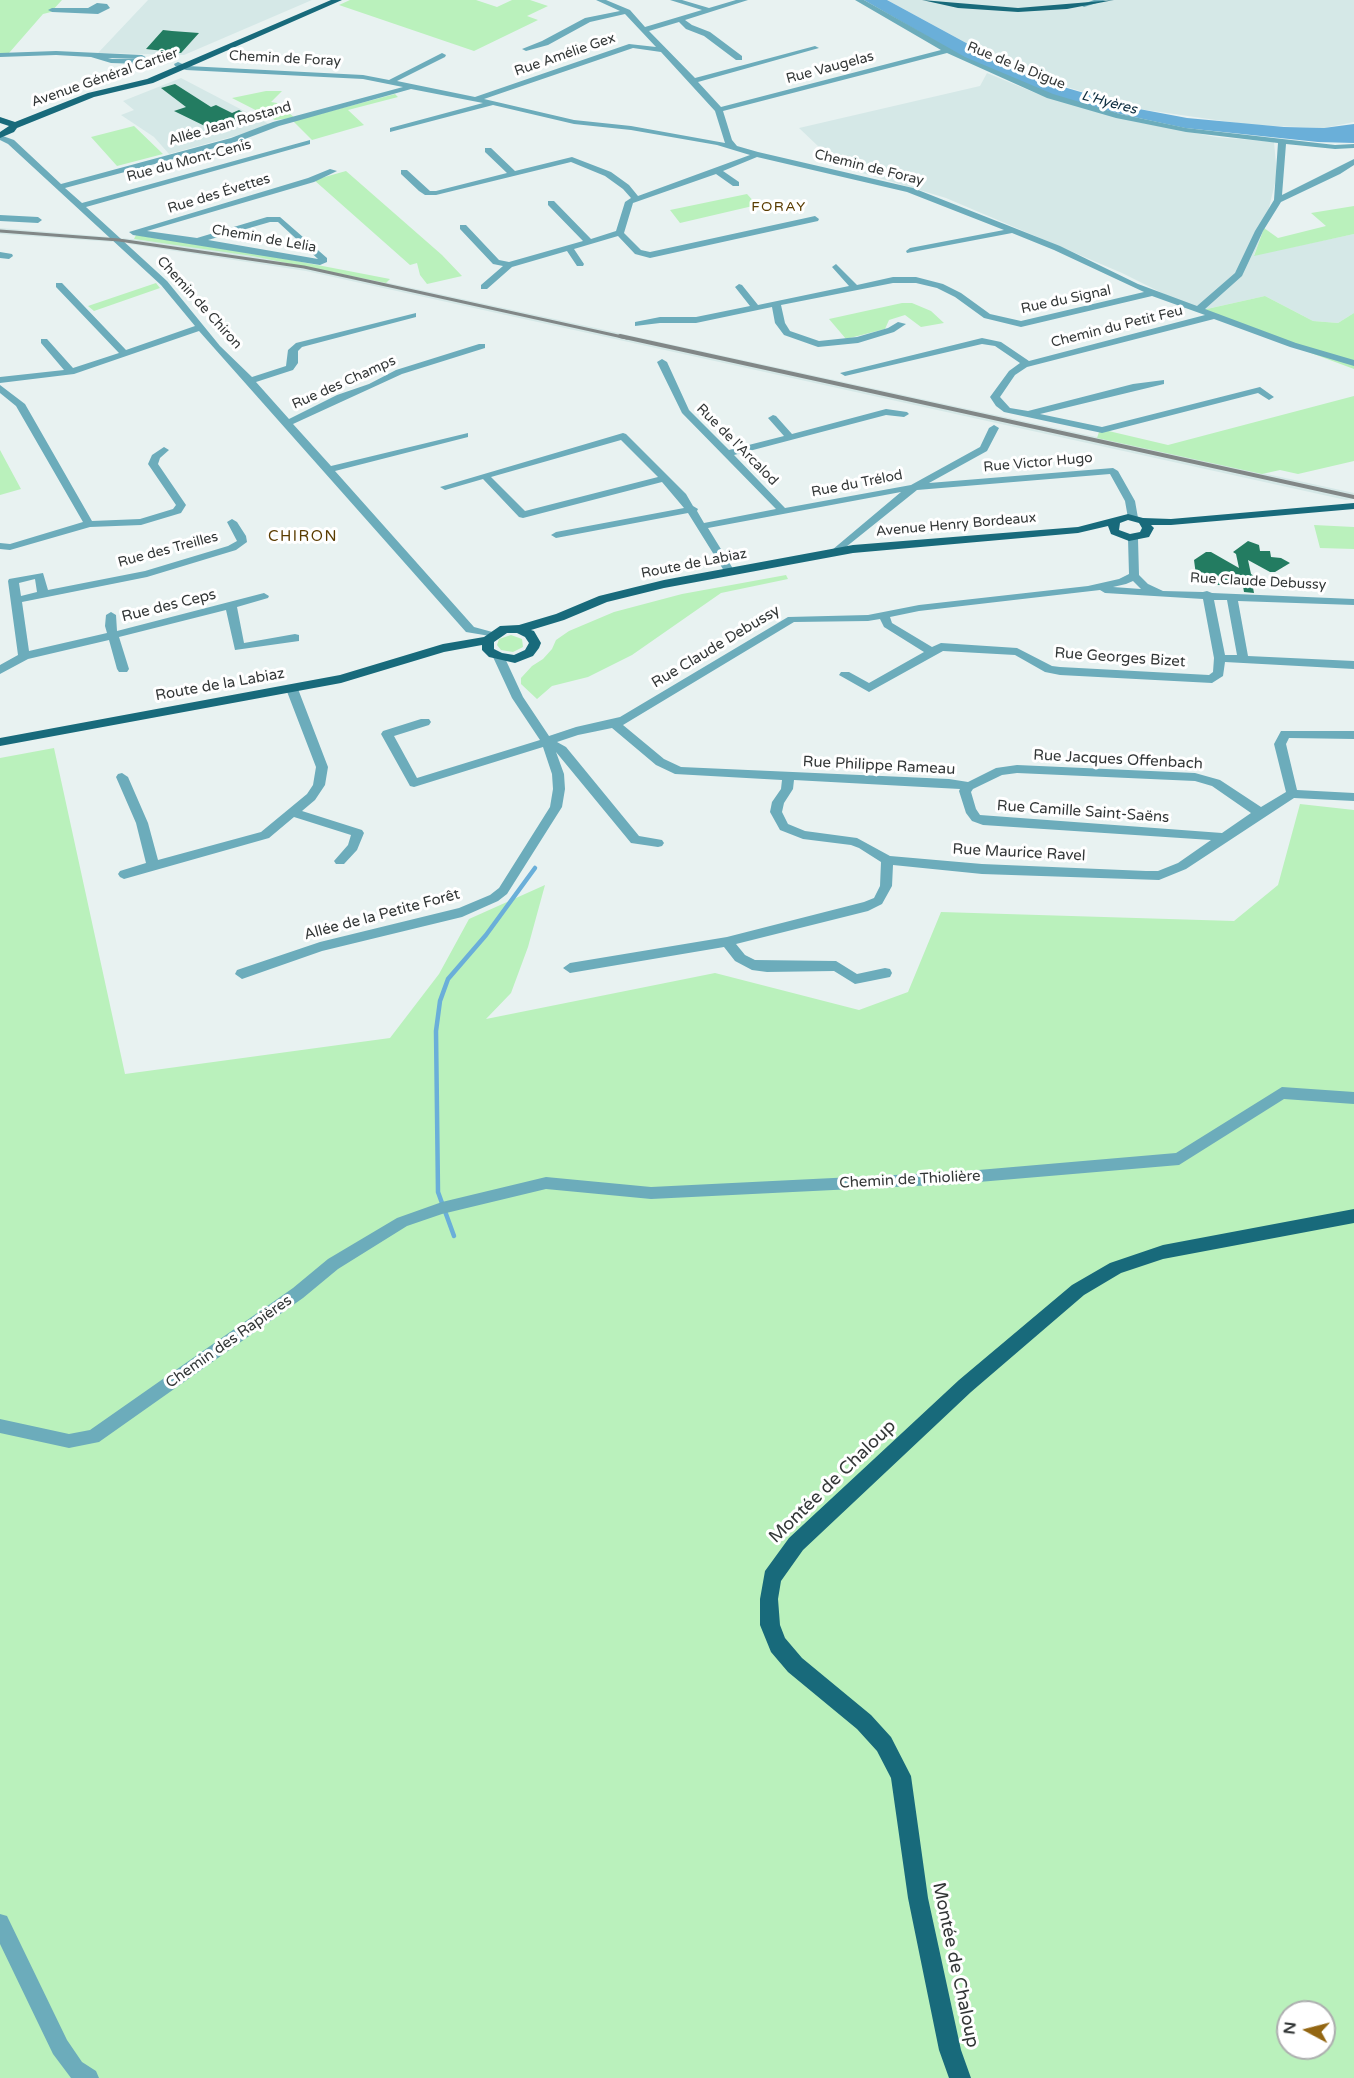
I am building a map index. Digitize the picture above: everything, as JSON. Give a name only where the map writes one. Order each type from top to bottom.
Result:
[{"type":"main road","name":"Avenue Général Cartier","points":[[181,66],[328,0]]},
{"type":"main road","name":"Avenue Général Cartier","points":[[6,130],[91,95],[141,81],[181,66],[338,0]]},
{"type":"main road","points":[[926,0],[1009,10],[1084,5],[1110,0]]},
{"type":"main road","points":[[941,0],[1033,7],[1093,0]]},
{"type":"main road","points":[[1141,522],[1145,536],[1133,538],[1115,527],[1123,517],[1141,522],[1171,522],[1354,506]]},
{"type":"main road","name":"Avenue Henry Bordeaux","points":[[836,552],[1115,527]]},
{"type":"main road","name":"Route de Labiaz","points":[[519,629],[560,617],[603,599],[664,584],[836,552]]},
{"type":"main road","name":"Route de Labiaz","points":[[534,638],[560,617]]},
{"type":"main road","points":[[504,629],[519,629],[534,638],[533,648],[519,657],[496,656],[489,650],[490,638],[504,629]]},
{"type":"main road","name":"Route de la Labiaz","points":[[0,742],[340,680],[443,648],[490,638]]},
{"type":"main road","name":"Route de la Labiaz","points":[[443,648],[496,656]]},
{"type":"main road","name":"Montée de Chaloup","points":[[960,2078],[950,2050],[918,1898],[901,1776],[885,1744],[864,1722],[795,1665],[778,1645],[770,1626],[769,1599],[772,1578],[783,1560],[813,1528],[965,1386],[1078,1290],[1116,1269],[1163,1252],[1354,1216]]},
{"type":"street","points":[[52,10],[101,11],[115,0]]},
{"type":"street","points":[[600,0],[627,12],[693,81],[719,110],[728,141],[734,146]]},
{"type":"street","points":[[674,0],[708,10]]},
{"type":"street","points":[[644,30],[744,0]]},
{"type":"street","name":"Rue de la Digue","points":[[859,0],[947,51],[981,68],[1050,96],[1119,116],[1189,130],[1282,141],[1354,146]]},
{"type":"street","points":[[1084,5],[1102,0]]},
{"type":"street","points":[[526,49],[545,44],[588,20],[627,12]]},
{"type":"street","points":[[680,19],[695,30],[707,34],[739,58]]},
{"type":"street","name":"Rue Amélie Gex","points":[[476,99],[632,46],[664,50]]},
{"type":"street","points":[[693,81],[815,48]]},
{"type":"street","name":"Rue Vaugelas","points":[[719,110],[947,51]]},
{"type":"street","points":[[0,55],[37,53],[93,55],[141,57],[145,59],[139,62],[111,61],[93,55]]},
{"type":"street","points":[[390,82],[442,55]]},
{"type":"street","name":"Chemin de Foray","points":[[181,66],[352,76],[390,82],[574,122],[631,128],[734,146],[756,154],[910,190],[1057,248],[1152,293],[1293,345],[1354,363]]},
{"type":"street","name":"Allée Jean Rostand","points":[[59,187],[234,140],[276,124],[409,87]]},
{"type":"street","points":[[393,130],[494,103]]},
{"type":"street","name":"Chemin de Chiron","points":[[6,130],[59,187],[110,231],[164,283],[199,327],[250,381],[470,630]]},
{"type":"street","points":[[1198,310],[1239,274],[1259,231],[1278,200],[1282,141]]},
{"type":"street","name":"Rue du Mont-Cenis","points":[[79,206],[307,142]]},
{"type":"street","points":[[488,150],[512,173]]},
{"type":"street","points":[[620,233],[627,205],[636,199],[717,171],[756,154]]},
{"type":"street","points":[[404,172],[428,193],[566,159],[577,159],[608,174],[636,199]]},
{"type":"street","points":[[1278,200],[1337,172],[1354,160]]},
{"type":"street","name":"Rue des Évettes","points":[[110,231],[133,232],[242,201],[333,171]]},
{"type":"street","points":[[717,171],[736,184]]},
{"type":"street","points":[[551,203],[589,242]]},
{"type":"street","points":[[0,218],[38,220]]},
{"type":"street","name":"Chemin de Lelia","points":[[133,232],[317,263],[324,260],[280,220],[270,219],[197,241]]},
{"type":"street","points":[[620,233],[638,252],[650,255],[815,219]]},
{"type":"street","points":[[463,227],[496,262],[509,265]]},
{"type":"street","points":[[910,251],[1012,230]]},
{"type":"street","points":[[484,286],[509,265],[620,233]]},
{"type":"street","points":[[569,248],[580,264]]},
{"type":"street","points":[[836,267],[853,286]]},
{"type":"street","name":"Rue du Signal","points":[[638,324],[660,320],[696,320],[853,286],[893,280],[929,282],[948,289],[987,316],[1020,324],[1152,293]]},
{"type":"street","points":[[59,285],[125,354]]},
{"type":"street","points":[[739,287],[755,307]]},
{"type":"street","points":[[776,303],[780,323],[787,333],[818,344],[858,340],[891,330],[901,324]]},
{"type":"street","points":[[250,381],[290,368],[293,363],[293,350],[299,345],[413,315]]},
{"type":"street","name":"Chemin du Petit Feu","points":[[1028,415],[1006,410],[995,398],[1018,367],[1213,316]]},
{"type":"street","points":[[0,380],[71,372],[199,327]]},
{"type":"street","points":[[44,341],[71,372]]},
{"type":"street","points":[[845,373],[982,341],[998,344],[1027,364]]},
{"type":"street","name":"Rue des Champs","points":[[286,423],[399,372],[482,346]]},
{"type":"street","name":"Rue de l'Arcalod","points":[[662,362],[685,411],[784,512]]},
{"type":"street","points":[[1028,415],[1133,387],[1161,382]]},
{"type":"street","points":[[0,388],[20,404],[89,524]]},
{"type":"street","points":[[1028,415],[1102,430],[1260,390],[1269,397]]},
{"type":"street","points":[[726,454],[886,412],[904,414]]},
{"type":"street","points":[[774,418],[790,437]]},
{"type":"street","name":"Rue du Trélod","points":[[703,526],[914,487],[984,449],[994,428]]},
{"type":"street","points":[[329,470],[465,435]]},
{"type":"street","points":[[445,487],[623,436],[693,510],[730,572]]},
{"type":"street","points":[[0,546],[10,547],[89,524],[167,519],[181,505],[153,464],[155,457],[164,450]]},
{"type":"street","name":"Rue Victor Hugo","points":[[914,487],[1113,471],[1141,522]]},
{"type":"street","points":[[485,476],[523,515],[665,478]]},
{"type":"street","points":[[836,552],[914,487]]},
{"type":"street","points":[[556,535],[693,510]]},
{"type":"street","name":"Rue des Treilles","points":[[16,600],[147,574],[232,548],[242,542],[241,536],[231,522]]},
{"type":"street","points":[[1133,538],[1134,576],[1144,586],[1161,594]]},
{"type":"street","points":[[0,670],[24,656],[13,581],[39,575],[43,594]]},
{"type":"street","name":"Rue Claude Debussy","points":[[425,722],[387,734],[414,783],[547,742],[576,730],[614,724],[792,619],[868,618],[919,608],[1088,589],[1122,582],[1134,576]]},
{"type":"street","name":"Rue Claude Debussy","points":[[1088,589],[1354,602]]},
{"type":"street","points":[[1207,594],[1220,658],[1354,665]]},
{"type":"street","name":"Rue des Ceps","points":[[24,656],[114,636],[264,596]]},
{"type":"street","points":[[1232,596],[1243,659]]},
{"type":"street","name":"Rue des Ceps","points":[[231,606],[239,647],[295,638]]},
{"type":"street","name":"Rue des Ceps","points":[[111,615],[110,626],[123,669]]},
{"type":"street","points":[[845,675],[869,688],[930,651],[888,624],[883,615]]},
{"type":"street","points":[[463,644],[470,630],[490,638]]},
{"type":"street","name":"Rue Georges Bizet","points":[[930,651],[941,647],[1007,650],[1017,652],[1049,669],[1060,672],[1202,679],[1216,677],[1220,668],[1220,658]]},
{"type":"street","name":"Allée de la Petite Forêt","points":[[242,974],[320,947],[462,912],[494,898],[513,876],[556,807],[559,789],[558,774],[547,742],[518,698],[510,678],[496,656]]},
{"type":"street","points":[[510,678],[519,657]]},
{"type":"street","points":[[124,874],[266,835],[294,813],[315,791],[319,785],[322,767],[292,689]]},
{"type":"street","name":"Rue Philippe Rameau","points":[[614,724],[669,768],[691,772],[938,782],[969,786]]},
{"type":"street","points":[[1354,735],[1285,734],[1280,744],[1292,794],[1354,797]]},
{"type":"street","points":[[547,742],[562,750],[635,840],[658,843]]},
{"type":"street","name":"Rue Jacques Offenbach","points":[[969,786],[1000,771],[1017,769],[1195,777],[1216,783],[1260,813]]},
{"type":"street","points":[[122,777],[142,823],[153,866]]},
{"type":"street","name":"Rue Maurice Ravel","points":[[788,777],[787,789],[778,802],[776,812],[784,827],[803,835],[863,845],[887,860],[982,868],[1159,875],[1182,866],[1292,794]]},
{"type":"street","name":"Rue Camille Saint-Saëns","points":[[969,786],[965,791],[970,810],[976,818],[983,821],[1224,837]]},
{"type":"street","points":[[294,813],[357,833],[353,847],[340,861]]},
{"type":"street","points":[[570,968],[727,942],[852,911],[878,901],[886,886],[887,860]]},
{"type":"street","points":[[727,942],[740,958],[752,965],[767,967],[836,966],[855,980],[885,973]]},
{"type":"street","name":"Chemin de Thiolière","points":[[450,1206],[546,1183],[651,1193],[955,1178],[1179,1159],[1282,1093],[1354,1098]]},
{"type":"street","name":"Chemin des Rapières","points":[[0,1426],[69,1442],[93,1437],[270,1313],[333,1264],[363,1244],[402,1222],[450,1206]]},
{"type":"street","points":[[0,1923],[60,2048],[75,2069],[89,2078]]},
{"type":"shaded area","points":[[148,0],[312,0],[184,55],[98,53]]},
{"type":"shaded area","points":[[887,0],[1354,0],[1354,122],[1324,128],[1251,125],[1139,109],[1067,87],[992,57]]},
{"type":"shaded area","points":[[987,73],[1038,94],[1132,121],[1216,137],[1274,142],[1277,175],[1264,228],[1254,255],[1354,234],[1354,313],[1338,323],[1313,321],[1265,296],[1198,311],[1122,273],[946,198],[839,166],[799,128],[980,86]]},
{"type":"shaded area","points":[[181,78],[269,124],[246,133],[169,154],[154,137],[121,115],[134,110],[123,101]]},
{"type":"shaded area","points":[[0,228],[110,237],[113,242],[0,234]]},
{"type":"shaded area","points":[[122,238],[193,246],[311,266],[1354,493],[1354,499],[1346,500],[306,271],[129,244]]},
{"type":"green space","points":[[0,0],[62,0],[51,12],[43,14],[9,53],[0,53]]},
{"type":"green space","points":[[350,0],[476,0],[497,7],[512,0],[530,0],[548,6],[527,16],[538,20],[474,51],[339,5]]},
{"type":"green space","points":[[266,91],[282,91],[271,102],[277,103],[295,118],[275,120],[232,98]]},
{"type":"green space","points":[[395,94],[398,97],[348,110],[364,125],[312,140],[293,121]]},
{"type":"green space","points":[[134,126],[163,154],[117,166],[91,137]]},
{"type":"green space","points":[[346,171],[442,255],[462,276],[427,284],[420,275],[417,263],[410,265],[314,180]]},
{"type":"green space","points":[[747,194],[757,205],[680,223],[670,210]]},
{"type":"green space","points":[[1354,206],[1354,234],[1254,256],[1264,228],[1278,238],[1326,226],[1311,213]]},
{"type":"green space","points":[[136,235],[281,258],[390,279],[386,283],[252,256],[134,239]]},
{"type":"green space","points":[[156,283],[160,288],[94,311],[88,306]]},
{"type":"green space","points":[[1265,296],[1313,321],[1338,323],[1354,313],[1354,369],[1198,311]]},
{"type":"green space","points":[[902,303],[912,303],[931,311],[944,323],[921,327],[905,315],[889,320],[885,329],[846,339],[829,319]]},
{"type":"green space","points":[[1354,396],[1354,461],[1298,474],[1280,470],[1262,474],[1097,438],[1100,429],[1168,445]]},
{"type":"green space","points":[[0,450],[21,489],[0,495]]},
{"type":"green space","points":[[1314,525],[1354,527],[1354,549],[1320,548]]},
{"type":"green space","points":[[786,575],[788,579],[721,593],[632,655],[588,677],[552,686],[537,699],[521,684],[521,678],[532,666],[543,659],[556,640],[569,631],[614,612],[682,594]]},
{"type":"green space","points":[[511,635],[522,639],[523,647],[513,652],[501,650],[497,645],[499,639]]},
{"type":"green space","points":[[54,748],[125,1074],[390,1038],[439,974],[469,919],[545,885],[528,947],[511,993],[486,1019],[715,973],[859,1010],[908,992],[941,912],[1234,921],[1278,885],[1300,804],[1354,810],[1354,2078],[0,2078],[0,758]]},
{"type":"water","name":"L'Hyères","points":[[864,0],[887,0],[992,57],[1067,88],[1139,109],[1187,118],[1284,127],[1324,128],[1354,124],[1354,143],[1318,142],[1185,128],[1120,114],[1058,97],[968,60]]},
{"type":"building","points":[[163,30],[199,33],[181,53],[146,49]]},
{"type":"building","points":[[175,84],[211,107],[216,105],[232,113],[239,110],[252,117],[238,123],[233,120],[211,129],[174,111],[186,107],[161,88]]},
{"type":"building","points":[[1248,541],[1259,545],[1260,551],[1270,551],[1271,557],[1281,558],[1290,563],[1275,572],[1270,572],[1248,560],[1251,574],[1254,576],[1251,577],[1254,593],[1244,592],[1243,586],[1232,586],[1225,582],[1213,585],[1196,575],[1194,560],[1206,552],[1211,552],[1239,568],[1236,554],[1233,552]]},
{"type":"waterway","points":[[454,1236],[438,1192],[436,1031],[440,1001],[448,979],[486,935],[535,868]]},
{"type":"railway","points":[[0,231],[119,240],[304,267],[627,338]]},
{"type":"railway","points":[[620,336],[1354,497]]},
{"type":"district","name":"FORAY","points":[[779,207]]},
{"type":"district","name":"CHIRON","points":[[303,537]]}]
